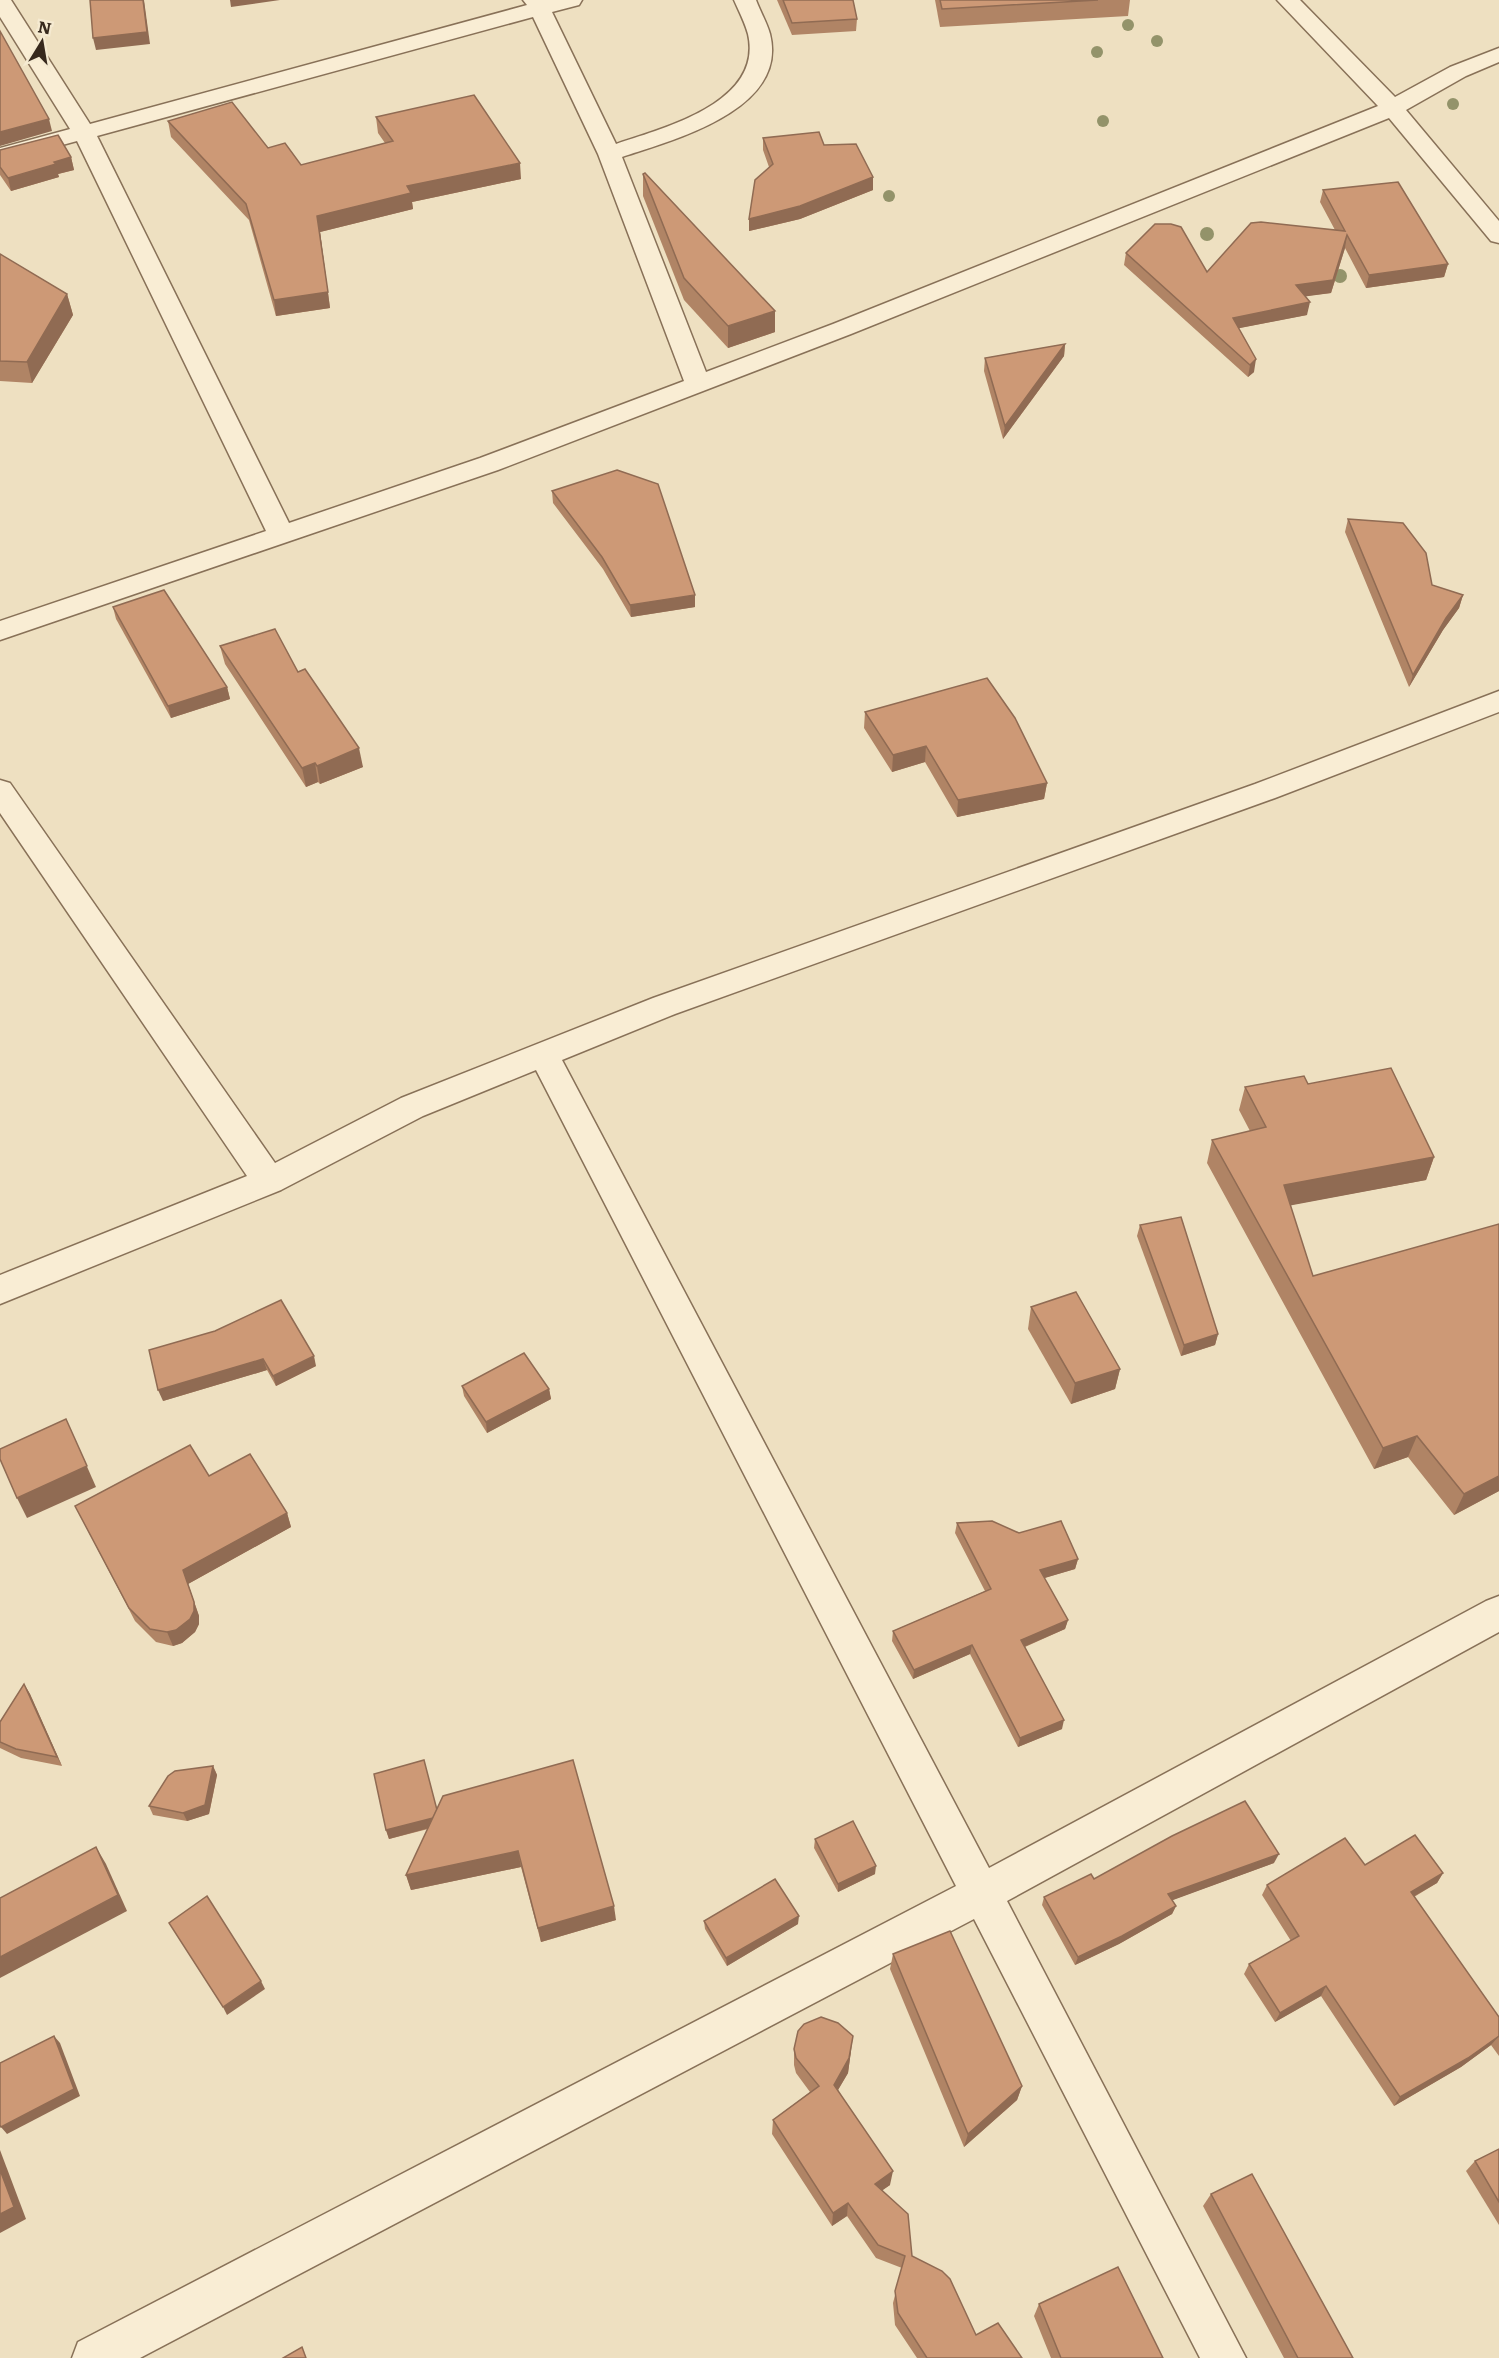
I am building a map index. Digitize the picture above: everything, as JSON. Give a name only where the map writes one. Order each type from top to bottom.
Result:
[{"type":"street","points":[[0,0],[83,131],[282,535]]},
{"type":"street","points":[[0,155],[537,4],[571,0]]},
{"type":"street","points":[[609,153],[711,115],[730,106],[745,91],[756,75],[762,58],[760,33],[745,0]]},
{"type":"street","points":[[1288,0],[1393,108],[1499,236]]},
{"type":"street","points":[[537,4],[609,153],[698,385]]},
{"type":"street","points":[[0,631],[489,464],[698,385],[1393,108],[1439,81],[1499,55]]},
{"type":"street","points":[[0,1290],[269,1181],[412,1107],[664,1006],[1266,790],[1499,700]]},
{"type":"street","points":[[0,790],[269,1181]]},
{"type":"street","points":[[543,1054],[1224,2358]]},
{"type":"street","points":[[94,2358],[981,1894],[1499,1613]]},
{"type":"building","points":[[90,0],[143,0],[147,32],[93,38]]},
{"type":"building","points":[[783,0],[853,0],[857,19],[792,23]]},
{"type":"building","points":[[940,0],[1098,0],[942,9]]},
{"type":"building","points":[[0,31],[49,119],[0,132]]},
{"type":"building","points":[[474,95],[520,163],[407,186],[411,193],[317,216],[328,292],[274,300],[246,204],[168,121],[232,102],[268,148],[285,143],[301,165],[393,141],[376,117]]},
{"type":"building","points":[[819,132],[824,145],[856,144],[873,177],[800,206],[749,219],[755,180],[773,164],[763,138]]},
{"type":"building","points":[[58,135],[71,157],[54,162],[56,164],[8,178],[0,167],[0,150]]},
{"type":"building","points":[[645,173],[775,311],[728,326],[684,278],[643,174]]},
{"type":"building","points":[[1398,182],[1448,264],[1369,275],[1347,235],[1333,280],[1296,285],[1310,302],[1233,318],[1256,359],[1250,365],[1126,253],[1155,224],[1171,224],[1181,227],[1207,272],[1251,223],[1261,222],[1345,231],[1323,190]]},
{"type":"building","points":[[0,254],[67,294],[27,362],[0,361]]},
{"type":"building","points":[[1065,344],[1005,426],[985,358]]},
{"type":"building","points":[[617,470],[658,484],[695,595],[630,605],[602,557],[552,491]]},
{"type":"building","points":[[1348,519],[1403,523],[1426,553],[1432,585],[1463,595],[1446,618],[1413,675]]},
{"type":"building","points":[[164,590],[227,687],[168,706],[113,607]]},
{"type":"building","points":[[275,629],[298,672],[305,669],[359,748],[317,766],[315,763],[302,768],[220,646]]},
{"type":"building","points":[[987,678],[1015,718],[1047,783],[958,800],[926,746],[893,755],[865,712]]},
{"type":"building","points":[[1391,1068],[1434,1157],[1284,1185],[1313,1276],[1499,1224],[1499,1476],[1464,1494],[1417,1436],[1383,1448],[1212,1140],[1266,1127],[1245,1087],[1304,1076],[1308,1084]]},
{"type":"building","points":[[1181,1217],[1218,1334],[1184,1345],[1140,1225]]},
{"type":"building","points":[[1076,1292],[1120,1369],[1075,1383],[1031,1307]]},
{"type":"building","points":[[281,1300],[314,1356],[273,1376],[263,1359],[158,1390],[149,1350],[215,1331]]},
{"type":"building","points":[[524,1353],[549,1389],[486,1422],[462,1386]]},
{"type":"building","points":[[66,1419],[87,1466],[17,1498],[0,1459],[0,1449]]},
{"type":"building","points":[[190,1445],[209,1476],[250,1454],[287,1513],[183,1570],[194,1602],[194,1611],[190,1619],[176,1630],[167,1632],[150,1629],[129,1608],[75,1506]]},
{"type":"building","points":[[992,1521],[1019,1533],[1061,1521],[1078,1559],[1040,1570],[1068,1620],[1021,1640],[1064,1720],[1020,1738],[972,1645],[914,1670],[893,1631],[991,1589],[957,1523]]},
{"type":"building","points":[[24,1684],[57,1757],[16,1749],[0,1742],[0,1722]]},
{"type":"building","points":[[424,1760],[437,1810],[433,1818],[386,1830],[374,1774]]},
{"type":"building","points":[[573,1760],[614,1906],[538,1928],[518,1851],[406,1875],[443,1796]]},
{"type":"building","points":[[213,1766],[205,1805],[183,1813],[149,1806],[168,1776],[175,1771]]},
{"type":"building","points":[[1245,1801],[1279,1854],[1168,1894],[1176,1906],[1078,1957],[1044,1897],[1091,1874],[1094,1879],[1172,1836]]},
{"type":"building","points":[[853,1821],[876,1866],[838,1884],[815,1839]]},
{"type":"building","points":[[1415,1835],[1443,1873],[1411,1892],[1499,2017],[1499,2036],[1468,2058],[1400,2097],[1326,1986],[1280,2013],[1249,1964],[1299,1936],[1267,1885],[1345,1838],[1365,1865]]},
{"type":"building","points":[[96,1847],[118,1895],[0,1957],[0,1898]]},
{"type":"building","points":[[775,1879],[799,1916],[726,1958],[704,1921]]},
{"type":"building","points":[[207,1896],[261,1981],[223,2007],[169,1923]]},
{"type":"building","points":[[950,1931],[1022,2086],[968,2134],[893,1954]]},
{"type":"building","points":[[821,2017],[838,2023],[853,2036],[849,2058],[834,2085],[893,2171],[875,2184],[908,2214],[912,2256],[942,2271],[950,2279],[976,2335],[998,2323],[1022,2358],[927,2358],[898,2313],[895,2291],[905,2256],[878,2245],[848,2203],[833,2213],[773,2120],[819,2086],[796,2058],[794,2049],[798,2031],[804,2024]]},
{"type":"building","points":[[54,2036],[74,2089],[1,2127],[0,2063]]},
{"type":"building","points":[[1499,2149],[1499,2202],[1475,2161]]},
{"type":"building","points":[[0,2170],[14,2207],[0,2214]]},
{"type":"building","points":[[1252,2174],[1353,2358],[1298,2358],[1211,2194]]},
{"type":"building","points":[[1118,2267],[1163,2358],[1061,2358],[1039,2304]]},
{"type":"building","points":[[302,2347],[306,2358],[283,2358]]}]
